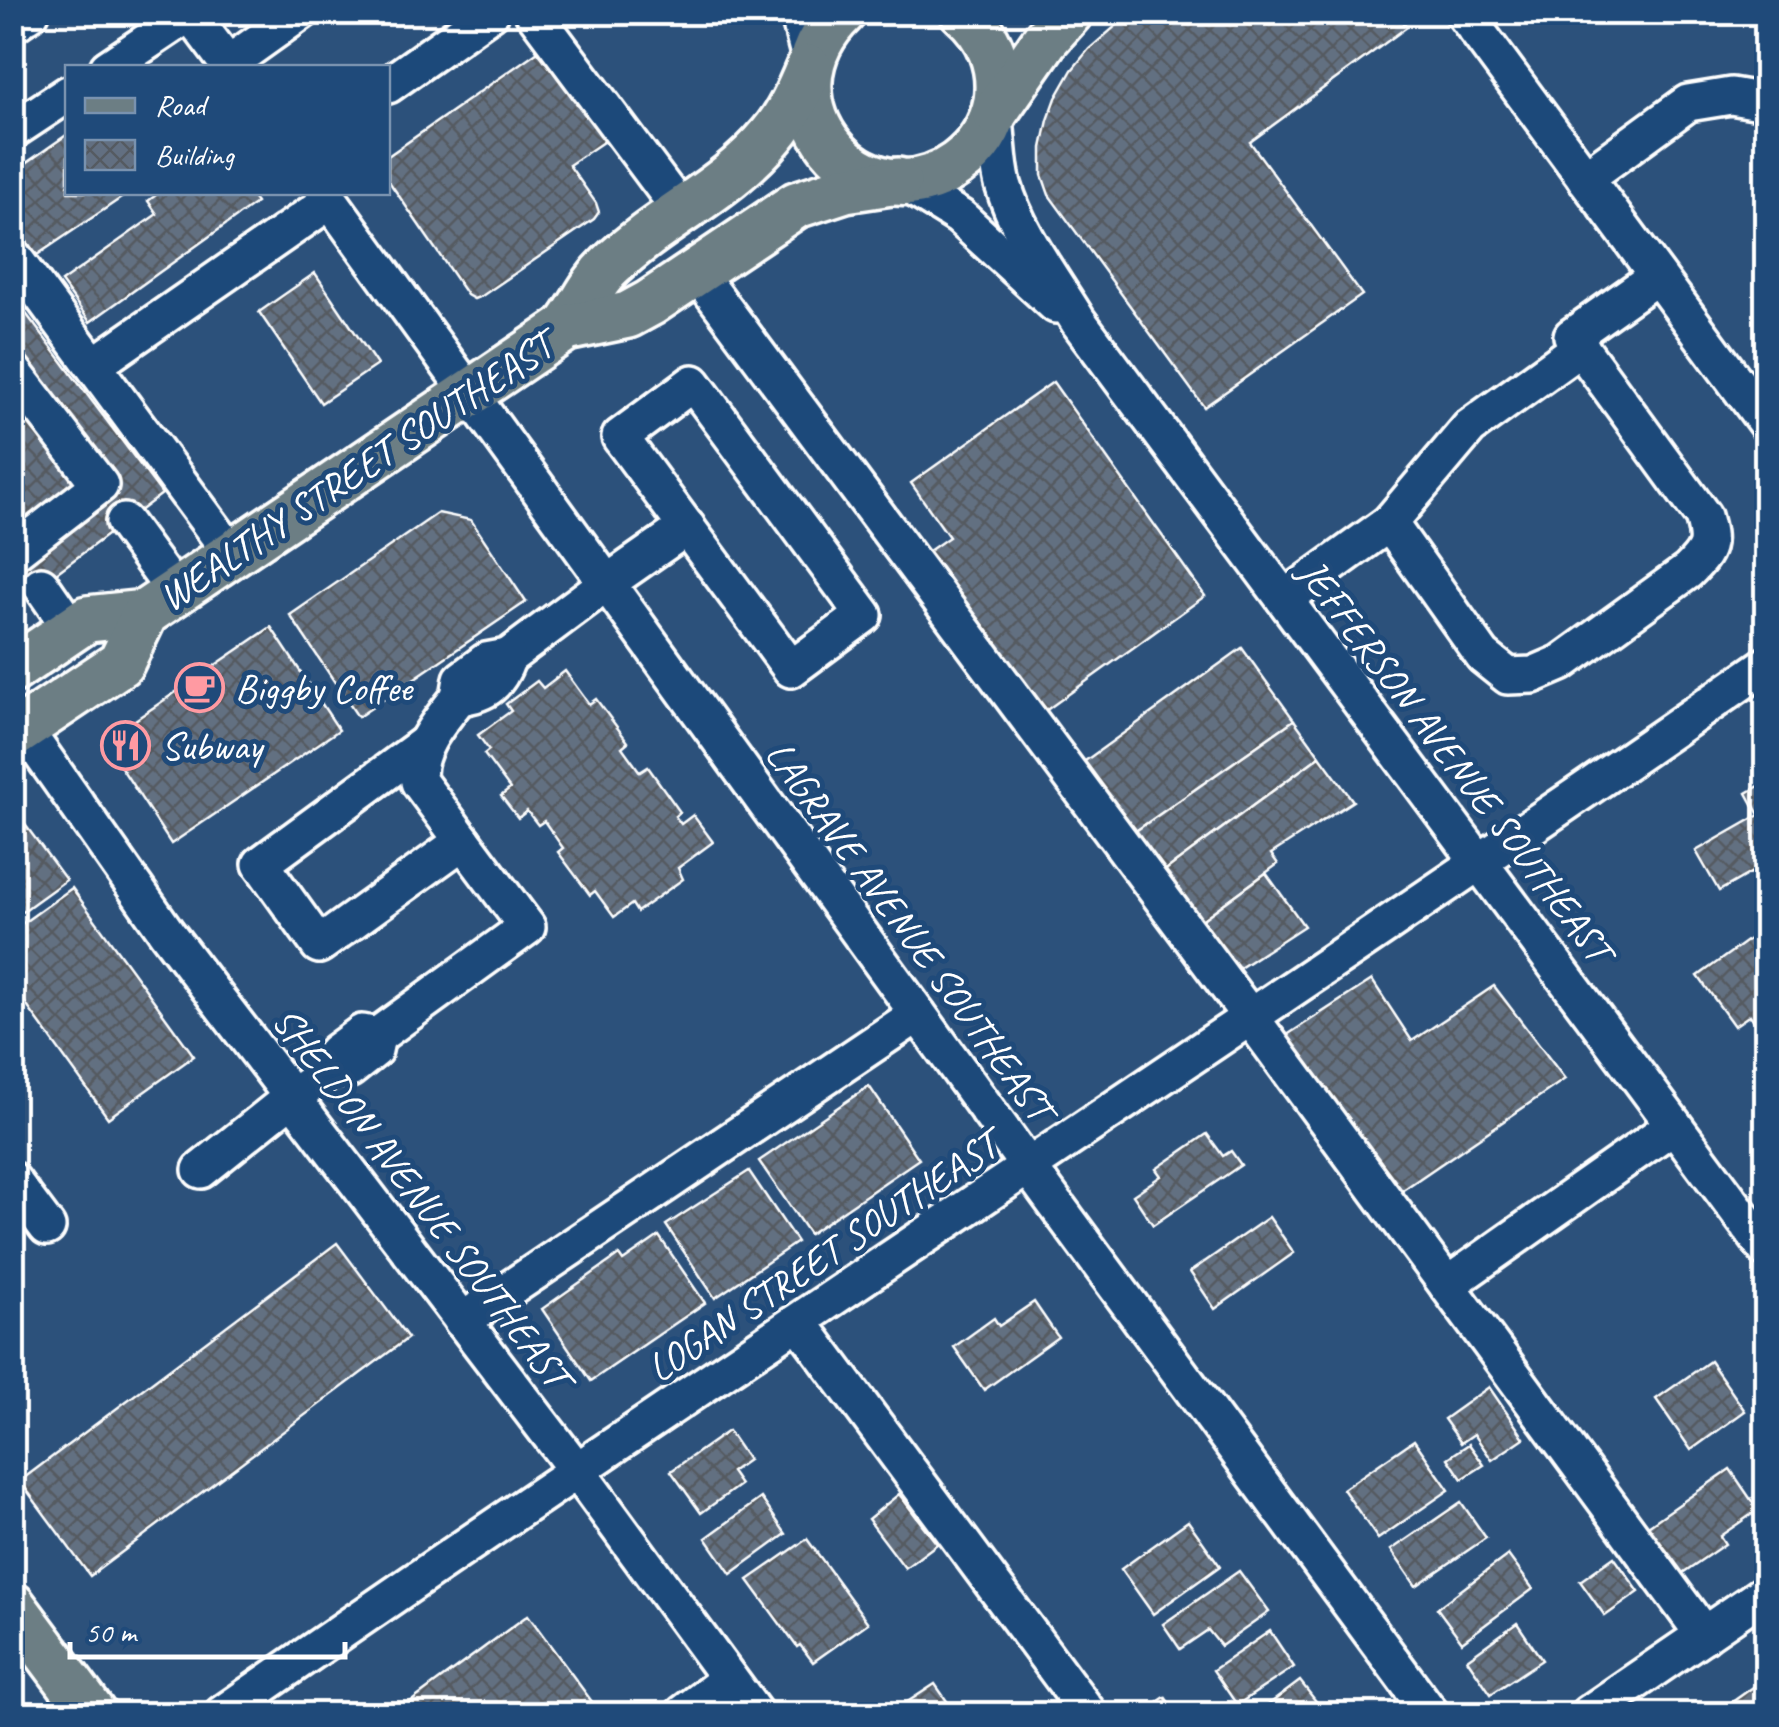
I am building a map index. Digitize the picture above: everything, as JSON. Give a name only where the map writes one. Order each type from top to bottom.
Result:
[{"type":"main road","name":"WEALTHY STREET SOUTHEAST","points":[[12,670],[87,619],[160,603],[566,328],[601,275],[649,233],[746,162],[772,136],[788,114],[816,47],[843,12]]},
{"type":"main road","points":[[962,12],[987,41],[996,64],[994,113]]},
{"type":"main road","points":[[994,113],[1045,40],[1070,12]]},
{"type":"main road","points":[[810,64],[808,90],[812,113],[836,154],[875,177],[900,181]]},
{"type":"main road","name":"WEALTHY STREET SOUTHEAST","points":[[566,328],[628,315],[796,205],[845,189],[934,176],[950,168],[978,144],[994,113]]},
{"type":"main road","name":"WEALTHY STREET SOUTHEAST","points":[[18,733],[121,663],[160,603]]},
{"type":"main road","points":[[12,1605],[93,1714]]},
{"type":"street","points":[[12,25],[31,12]]},
{"type":"street","points":[[230,65],[301,12]]},
{"type":"street","points":[[390,85],[492,12]]},
{"type":"street","points":[[533,12],[681,212]]},
{"type":"street","points":[[798,12],[810,64]]},
{"type":"street","points":[[1463,12],[1766,424]]},
{"type":"street","points":[[112,65],[189,13],[228,65]]},
{"type":"street","points":[[12,131],[65,96]]},
{"type":"street","points":[[1586,178],[1688,103],[1731,96],[1766,102]]},
{"type":"street","name":"JEFFERSON AVENUE SOUTHEAST","points":[[994,113],[1000,169],[1008,198],[1026,237],[1078,322],[1766,1249]]},
{"type":"street","name":"JEFFERSON AVENUE SOUTHEAST","points":[[900,181],[960,217],[1045,297],[1078,322]]},
{"type":"street","points":[[94,365],[328,196]]},
{"type":"street","name":"LAGRAVE AVENUE SOUTHEAST","points":[[328,196],[1029,1167],[1431,1714]]},
{"type":"street","points":[[12,255],[232,554]]},
{"type":"street","points":[[696,271],[1704,1635]]},
{"type":"street","points":[[1284,599],[1390,522],[1470,427],[1664,285]]},
{"type":"street","points":[[1390,522],[1484,656],[1508,676],[1533,676],[1561,663],[1688,571],[1705,554],[1709,536],[1703,516],[1580,346]]},
{"type":"street","points":[[12,370],[100,484],[16,550],[12,546]]},
{"type":"street","points":[[693,383],[864,615],[791,669],[687,527],[620,437],[693,383]]},
{"type":"street","points":[[124,522],[160,603]]},
{"type":"street","points":[[200,1170],[333,1068],[350,1069],[374,1050],[377,1036],[527,927],[419,782],[417,772],[426,743],[459,698],[476,696],[501,677],[508,657],[687,527]]},
{"type":"street","points":[[41,586],[72,630]]},
{"type":"street","name":"LOGAN STREET SOUTHEAST","points":[[222,1714],[1480,864],[1766,666]]},
{"type":"street","name":"SHELDON AVENUE SOUTHEAST","points":[[18,733],[578,1472],[755,1714]]},
{"type":"street","points":[[426,743],[260,864],[319,945],[462,840]]},
{"type":"street","points":[[462,1320],[918,1014]]},
{"type":"street","points":[[1447,1285],[1674,1125]]},
{"type":"street","points":[[12,1180],[47,1227]]},
{"type":"street","points":[[799,1322],[1089,1714]]},
{"type":"street","points":[[1595,1712],[1766,1592]]},
{"type":"street","points":[[683,1714],[729,1679]]},
{"type":"building","points":[[1132,12],[1396,12],[1407,27],[1250,142],[1362,295],[1204,407],[1049,195],[1042,175],[1042,148],[1056,98],[1089,49]]},
{"type":"building","points":[[541,49],[606,140],[569,165],[599,212],[474,299],[467,295],[390,183],[390,155]]},
{"type":"building","points":[[65,136],[65,195],[126,195],[37,255],[12,222],[12,173]]},
{"type":"building","points":[[156,195],[250,195],[256,203],[90,322],[61,282],[157,214],[148,201]]},
{"type":"building","points":[[315,273],[377,365],[321,403],[259,312]]},
{"type":"building","points":[[12,295],[162,494],[12,606]]},
{"type":"building","points":[[1053,382],[1205,596],[1041,714],[926,553],[949,537],[911,483]]},
{"type":"building","points":[[438,513],[471,520],[526,602],[358,717],[290,615]]},
{"type":"building","points":[[271,627],[339,730],[171,844],[117,761],[122,729]]},
{"type":"building","points":[[1242,648],[1294,720],[1130,835],[1078,766]]},
{"type":"building","points":[[565,671],[589,704],[596,699],[628,742],[622,747],[640,772],[648,767],[680,812],[675,816],[681,824],[693,815],[713,842],[678,868],[683,879],[637,912],[632,904],[614,917],[595,891],[590,895],[558,852],[563,848],[544,821],[538,825],[527,811],[518,818],[501,796],[510,789],[484,754],[489,750],[478,735],[511,711],[506,704],[537,681],[543,688]]},
{"type":"building","points":[[1294,720],[1320,756],[1159,875],[1130,835]]},
{"type":"building","points":[[1320,756],[1353,801],[1271,854],[1278,864],[1196,924],[1159,875]]},
{"type":"building","points":[[1766,782],[1766,864],[1719,891],[1696,851],[1759,815],[1747,793]]},
{"type":"building","points":[[12,807],[66,880],[12,919]]},
{"type":"building","points":[[1266,873],[1304,926],[1232,973],[1196,924]]},
{"type":"building","points":[[72,888],[194,1056],[108,1118],[12,985],[12,931]]},
{"type":"building","points":[[1752,937],[1766,958],[1766,1038],[1750,1015],[1734,1026],[1698,976]]},
{"type":"building","points":[[1372,980],[1412,1041],[1494,986],[1565,1079],[1397,1194],[1284,1037]]},
{"type":"building","points":[[869,1086],[919,1159],[809,1234],[759,1161]]},
{"type":"building","points":[[1207,1134],[1223,1156],[1231,1151],[1241,1165],[1153,1225],[1133,1195],[1161,1176],[1156,1169]]},
{"type":"building","points":[[749,1171],[797,1242],[715,1298],[666,1225]]},
{"type":"building","points":[[1269,1217],[1294,1253],[1215,1309],[1190,1272]]},
{"type":"building","points":[[659,1236],[705,1303],[591,1381],[542,1309],[619,1255],[623,1261]]},
{"type":"building","points":[[337,1243],[408,1338],[90,1576],[20,1481]]},
{"type":"building","points":[[1034,1302],[1058,1337],[984,1390],[954,1347],[994,1318],[999,1326]]},
{"type":"building","points":[[1710,1361],[1745,1411],[1691,1450],[1656,1399]]},
{"type":"building","points":[[1489,1387],[1524,1438],[1492,1460],[1474,1434],[1461,1443],[1444,1419]]},
{"type":"building","points":[[728,1431],[748,1460],[731,1472],[740,1485],[701,1513],[671,1471]]},
{"type":"building","points":[[1414,1440],[1449,1490],[1378,1539],[1343,1489]]},
{"type":"building","points":[[1469,1444],[1484,1465],[1462,1479],[1448,1458]]},
{"type":"building","points":[[1730,1469],[1758,1510],[1720,1536],[1725,1544],[1678,1576],[1645,1528]]},
{"type":"building","points":[[899,1494],[937,1544],[905,1568],[868,1519]]},
{"type":"building","points":[[761,1498],[786,1534],[731,1574],[706,1538]]},
{"type":"building","points":[[1461,1502],[1486,1538],[1416,1586],[1391,1550]]},
{"type":"building","points":[[1188,1521],[1220,1566],[1153,1614],[1121,1569]]},
{"type":"building","points":[[807,1539],[868,1623],[813,1662],[800,1645],[797,1647],[748,1580]]},
{"type":"building","points":[[1508,1555],[1533,1589],[1462,1642],[1437,1608]]},
{"type":"building","points":[[1614,1557],[1639,1592],[1605,1616],[1580,1581]]},
{"type":"building","points":[[1239,1571],[1269,1612],[1221,1646],[1208,1630],[1180,1649],[1163,1624]]},
{"type":"building","points":[[528,1615],[601,1714],[394,1714]]},
{"type":"building","points":[[1517,1623],[1542,1660],[1491,1694],[1467,1659]]},
{"type":"building","points":[[1270,1631],[1294,1667],[1237,1705],[1213,1670]]},
{"type":"building","points":[[1766,1678],[1766,1714],[1718,1712]]},
{"type":"building","points":[[1300,1681],[1326,1714],[1256,1714]]},
{"type":"building","points":[[935,1684],[956,1714],[889,1714]]},
{"type":"building","points":[[1165,1697],[1177,1714],[1140,1714]]},
{"type":"place","name":"Biggby Coffee","points":[[200,687]]},
{"type":"place","name":"Subway","points":[[126,745]]}]
